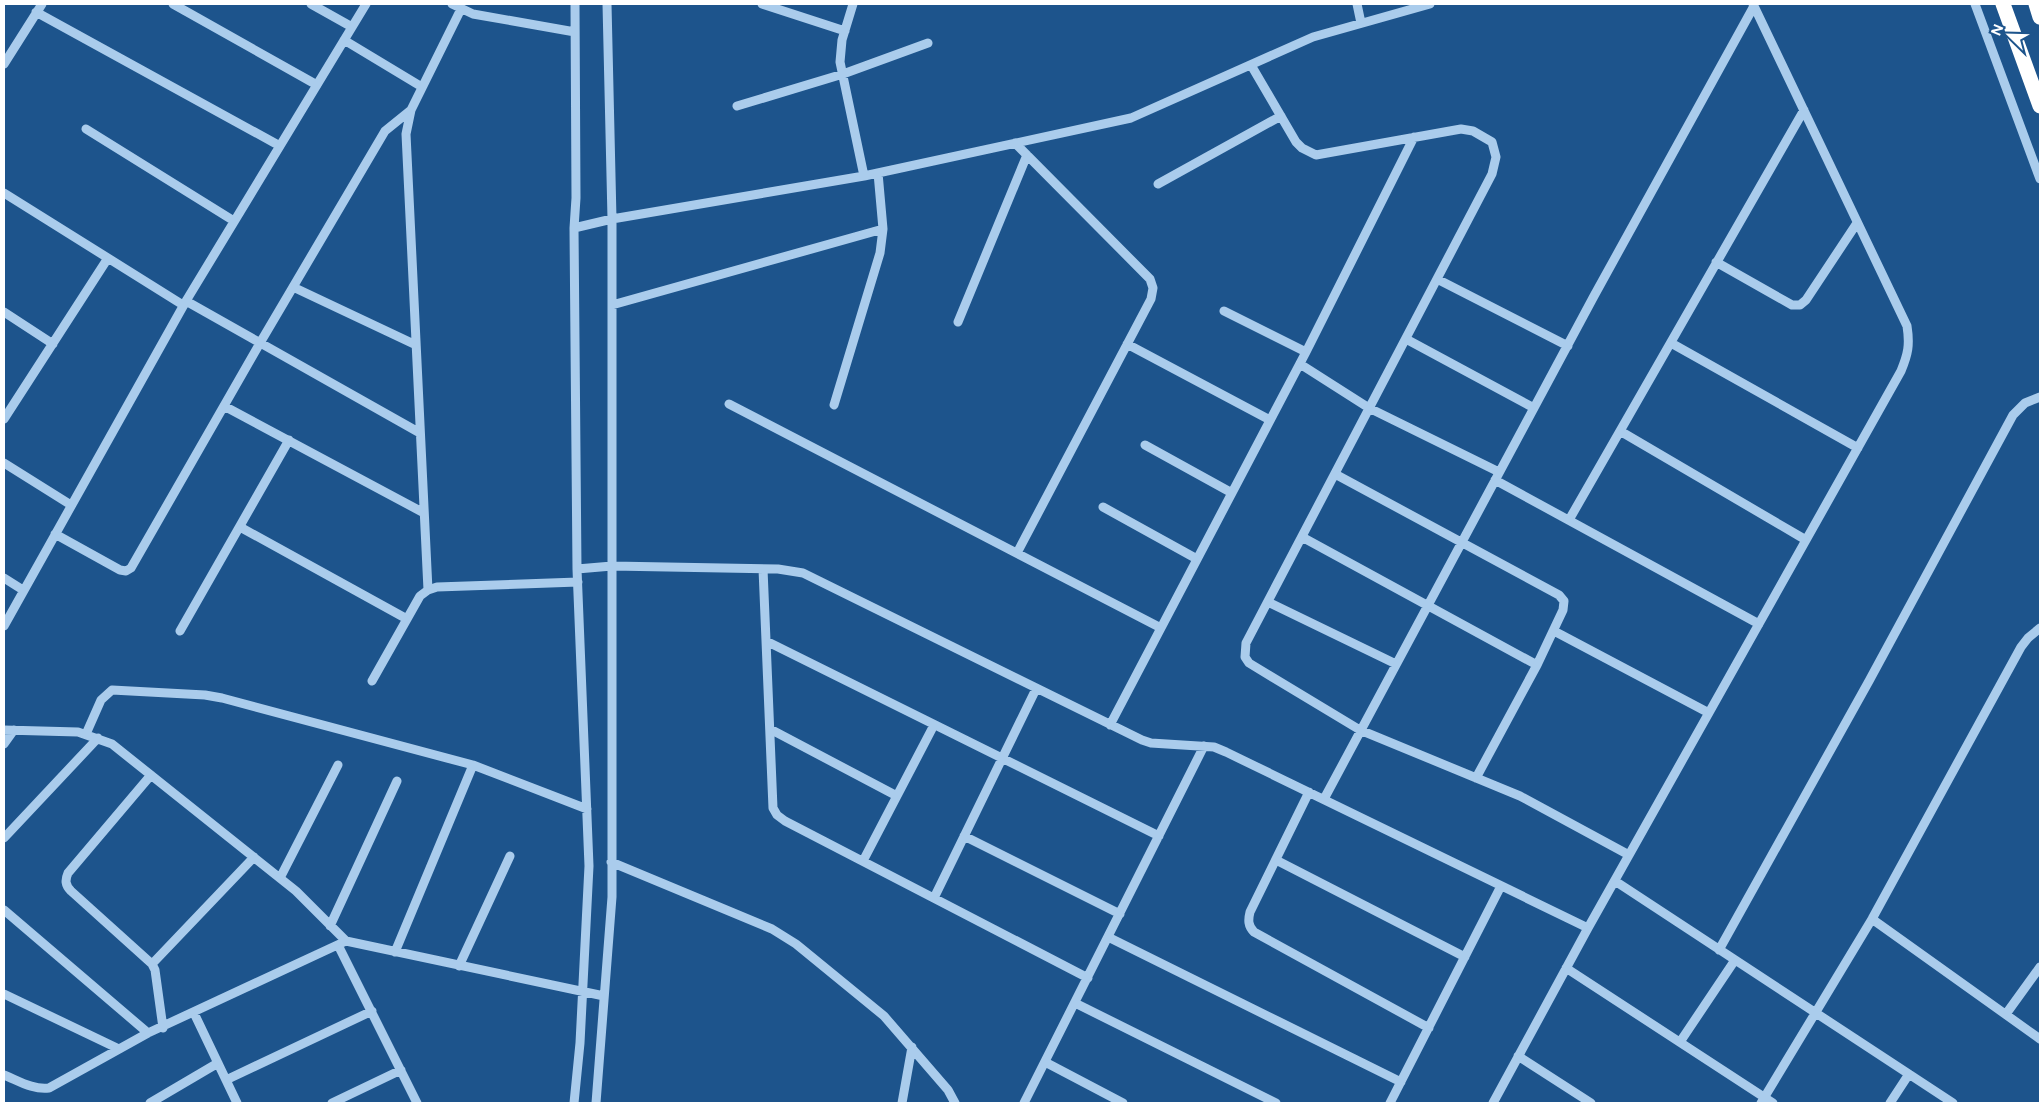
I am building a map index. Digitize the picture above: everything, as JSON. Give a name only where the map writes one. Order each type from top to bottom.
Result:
[{"type":"highway","points":[[2003,4],[2040,106]]},
{"type":"highway","points":[[2036,4],[2040,17]]},
{"type":"street","points":[[4,64],[8,48],[42,4]]},
{"type":"street","points":[[173,4],[317,85]]},
{"type":"street","points":[[311,4],[352,27]]},
{"type":"street","points":[[4,626],[185,303],[366,4]]},
{"type":"street","points":[[452,4],[473,14],[575,32]]},
{"type":"street","points":[[574,1103],[580,1043],[589,866],[577,569],[574,228],[576,198],[575,4]]},
{"type":"street","points":[[596,1103],[612,897],[612,219],[607,4]]},
{"type":"street","points":[[762,4],[845,31]]},
{"type":"street","points":[[853,4],[840,50],[843,74],[864,176]]},
{"type":"street","points":[[1356,4],[1361,23]]},
{"type":"street","points":[[574,228],[612,219],[864,176],[1131,118],[1314,37],[1430,4]]},
{"type":"street","points":[[1975,4],[2040,179]]},
{"type":"street","points":[[1492,1103],[1588,928],[1901,371],[1907,357],[1909,342],[1906,326],[1754,5]]},
{"type":"street","points":[[1324,799],[1497,476],[1754,5]]},
{"type":"street","points":[[428,590],[406,134],[411,110],[461,9]]},
{"type":"street","points":[[36,12],[280,146]]},
{"type":"street","points":[[344,40],[422,87]]},
{"type":"street","points":[[736,106],[843,74],[928,43]]},
{"type":"street","points":[[1251,65],[1296,142],[1302,148],[1316,155],[1461,129],[1473,131],[1492,142],[1496,157],[1492,174],[1246,643],[1245,657],[1249,663],[1360,730],[1520,796],[1629,855]]},
{"type":"street","points":[[55,534],[120,570],[126,571],[131,568],[260,343],[386,131],[411,110]]},
{"type":"street","points":[[1569,520],[1804,110]]},
{"type":"street","points":[[1158,184],[1281,116]]},
{"type":"street","points":[[86,129],[234,221]]},
{"type":"street","points":[[1110,725],[1300,364],[1414,137]]},
{"type":"street","points":[[1015,143],[1150,279],[1153,288],[1151,299],[1017,553]]},
{"type":"street","points":[[958,322],[1027,155]]},
{"type":"street","points":[[834,405],[880,253],[883,229],[878,173]]},
{"type":"street","points":[[4,193],[108,258],[185,303],[420,433]]},
{"type":"street","points":[[1716,262],[1792,305],[1800,305],[1806,300],[1858,223]]},
{"type":"street","points":[[612,305],[883,229]]},
{"type":"street","points":[[4,419],[108,258]]},
{"type":"street","points":[[1437,279],[1568,346]]},
{"type":"street","points":[[294,287],[416,346]]},
{"type":"street","points":[[1224,311],[1306,352]]},
{"type":"street","points":[[4,312],[52,344]]},
{"type":"street","points":[[1406,339],[1534,408]]},
{"type":"street","points":[[1671,343],[1858,448]]},
{"type":"street","points":[[1127,344],[1270,420]]},
{"type":"street","points":[[1300,364],[1369,408],[1497,476],[1569,520],[1759,624]]},
{"type":"street","points":[[1719,950],[1864,690],[2013,415],[2025,403],[2040,398]]},
{"type":"street","points":[[729,404],[1161,628]]},
{"type":"street","points":[[224,406],[424,513]]},
{"type":"street","points":[[1620,431],[1806,540]]},
{"type":"street","points":[[180,631],[289,440]]},
{"type":"street","points":[[1145,445],[1232,493]]},
{"type":"street","points":[[4,463],[71,505]]},
{"type":"street","points":[[1335,474],[1559,595],[1564,601],[1563,610],[1554,631],[1476,778]]},
{"type":"street","points":[[1103,508],[1197,559]]},
{"type":"street","points":[[240,527],[407,619]]},
{"type":"street","points":[[1302,537],[1537,665]]},
{"type":"street","points":[[577,569],[612,566],[763,568],[803,573],[1110,725],[1152,743],[1204,746],[1226,752],[1588,928]]},
{"type":"street","points":[[763,568],[773,808],[778,815],[1088,978]]},
{"type":"street","points":[[4,578],[23,590]]},
{"type":"street","points":[[372,681],[420,596],[428,590],[437,587],[578,582]]},
{"type":"street","points":[[1268,602],[1396,664]]},
{"type":"street","points":[[1763,1100],[1872,919],[2022,647],[2028,638],[2040,628]]},
{"type":"street","points":[[1554,631],[1709,713]]},
{"type":"street","points":[[766,641],[1159,836]]},
{"type":"street","points":[[934,898],[1036,688]]},
{"type":"street","points":[[86,734],[101,700],[112,690],[205,695],[473,765],[586,809]]},
{"type":"street","points":[[863,861],[934,725]]},
{"type":"street","points":[[770,729],[897,796]]},
{"type":"street","points":[[4,730],[64,730],[86,734],[112,744],[296,891],[330,926],[342,943],[372,1012],[417,1103]]},
{"type":"street","points":[[4,744],[14,730]]},
{"type":"street","points":[[4,838],[98,738]]},
{"type":"street","points":[[1024,1103],[1204,746]]},
{"type":"street","points":[[280,878],[338,765]]},
{"type":"street","points":[[395,952],[473,765]]},
{"type":"street","points":[[150,775],[68,872],[66,879],[67,886],[71,891],[152,964],[155,970],[163,1028]]},
{"type":"street","points":[[330,926],[397,781]]},
{"type":"street","points":[[1309,792],[1248,919],[1249,927],[1254,932],[1429,1028]]},
{"type":"street","points":[[964,836],[1120,914]]},
{"type":"street","points":[[459,966],[510,856]]},
{"type":"street","points":[[152,964],[254,857]]},
{"type":"street","points":[[1276,860],[1465,957]]},
{"type":"street","points":[[612,862],[772,929],[796,944],[884,1016],[948,1090],[955,1103]]},
{"type":"street","points":[[1615,881],[1953,1103]]},
{"type":"street","points":[[1390,1103],[1502,886]]},
{"type":"street","points":[[4,910],[148,1033]]},
{"type":"street","points":[[1872,919],[2040,1038]]},
{"type":"street","points":[[1108,938],[1401,1082]]},
{"type":"street","points":[[4,1075],[32,1087],[49,1088],[148,1033],[163,1028],[342,943],[395,952],[604,996]]},
{"type":"street","points":[[1680,1042],[1736,960]]},
{"type":"street","points":[[2006,1014],[2040,967]]},
{"type":"street","points":[[1566,968],[1680,1042],[1763,1100],[1773,1103]]},
{"type":"street","points":[[4,994],[119,1049]]},
{"type":"street","points":[[1075,1003],[1276,1103]]},
{"type":"street","points":[[226,1080],[372,1012]]},
{"type":"street","points":[[194,1013],[237,1103]]},
{"type":"street","points":[[902,1103],[912,1047]]},
{"type":"street","points":[[1518,1056],[1591,1103]]},
{"type":"street","points":[[1045,1062],[1124,1103]]},
{"type":"street","points":[[150,1103],[218,1063]]},
{"type":"street","points":[[332,1103],[401,1070]]},
{"type":"street","points":[[1890,1103],[1909,1074]]}]
